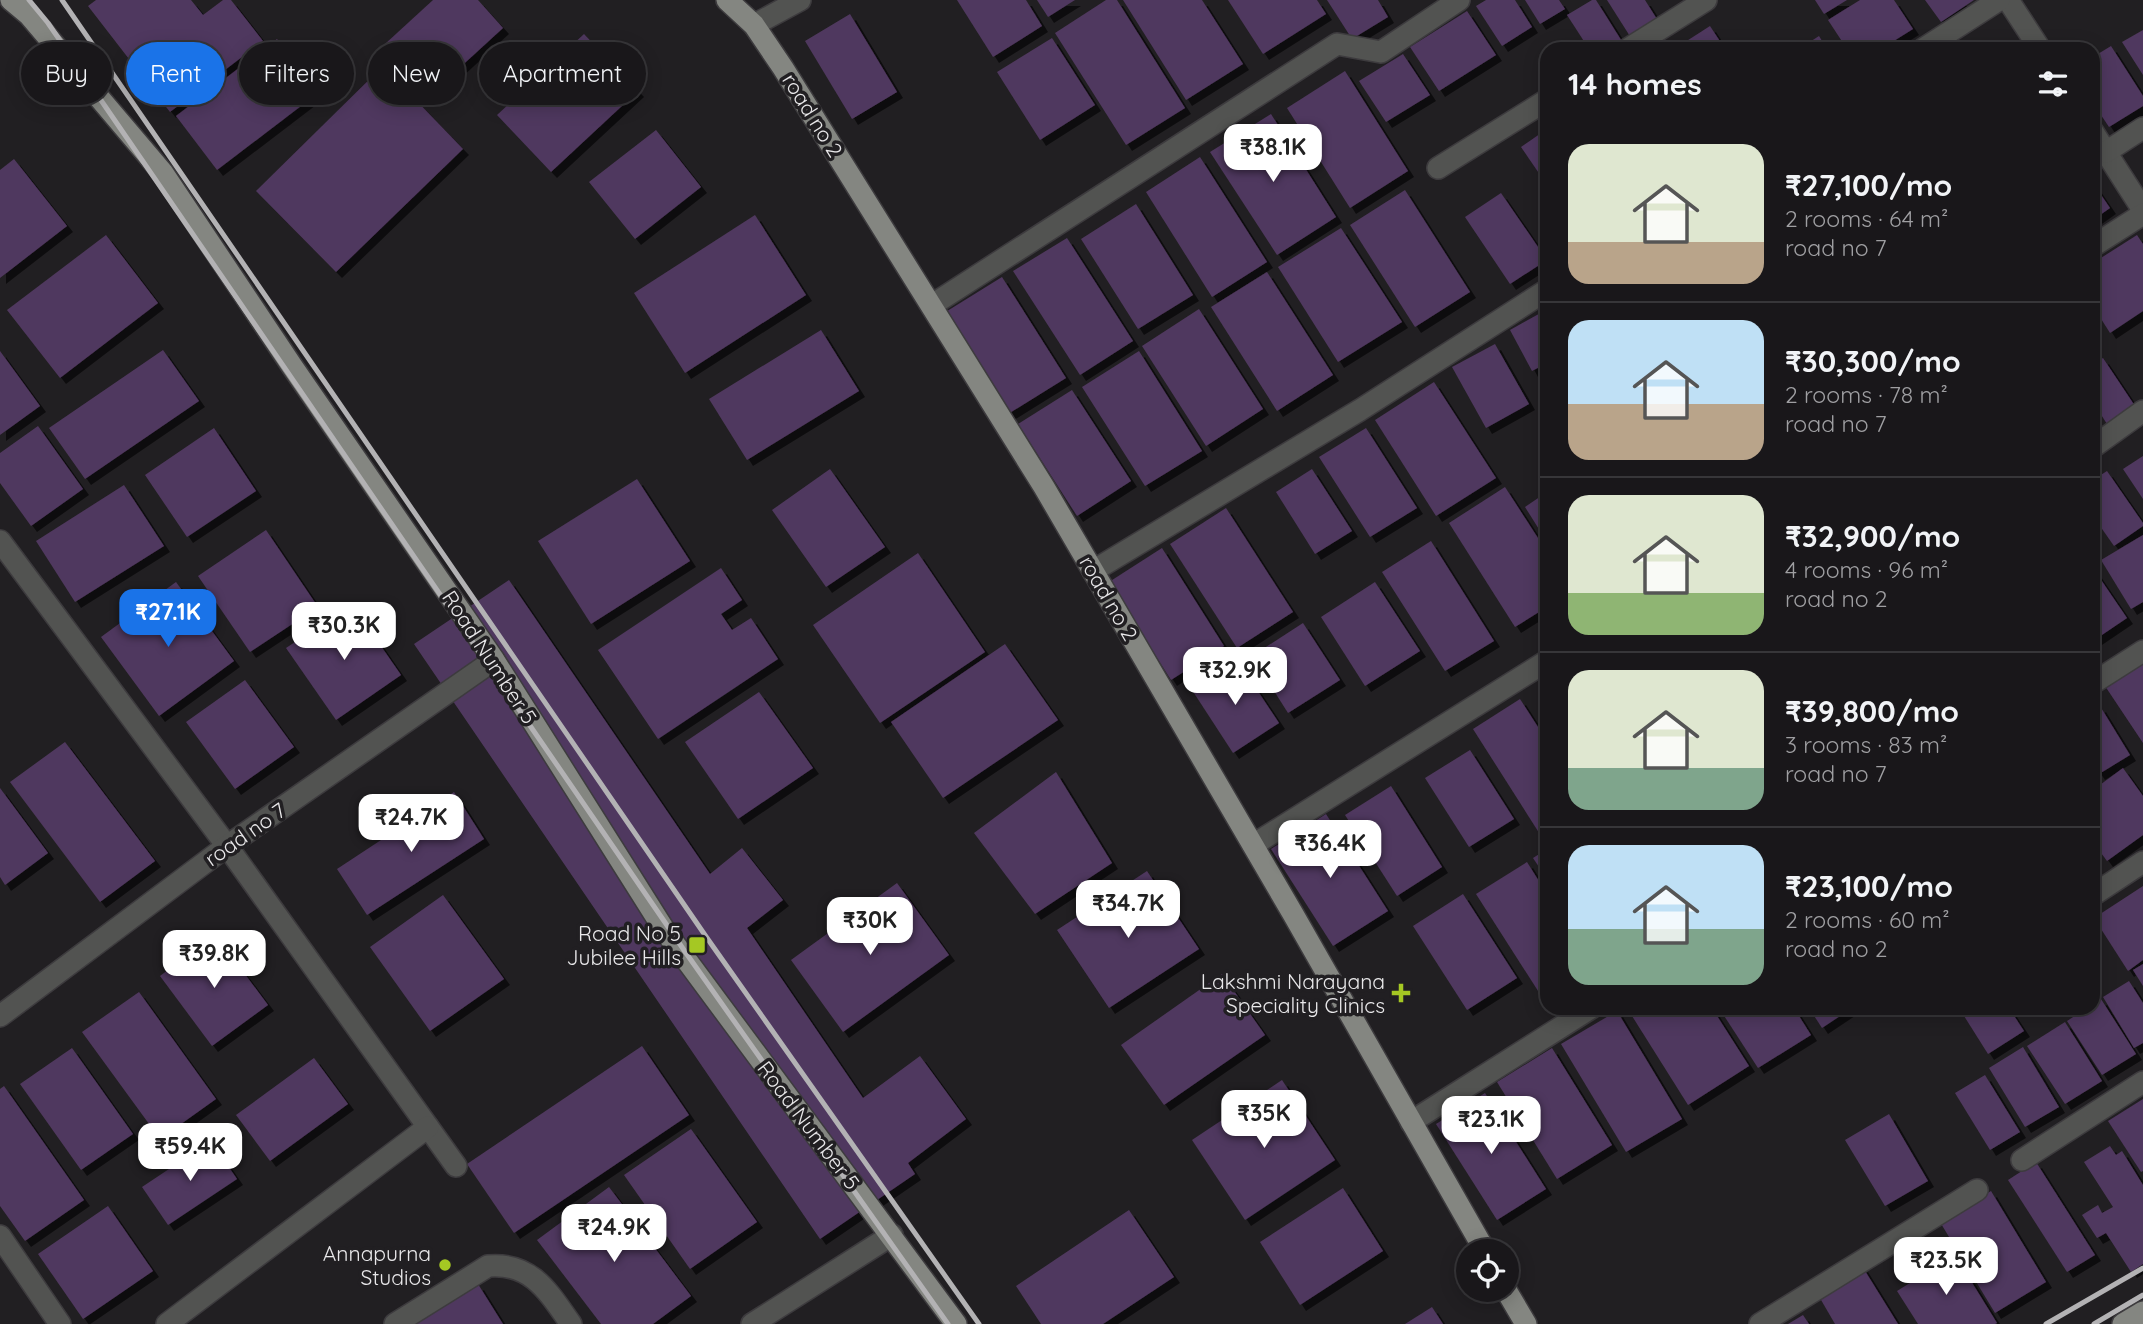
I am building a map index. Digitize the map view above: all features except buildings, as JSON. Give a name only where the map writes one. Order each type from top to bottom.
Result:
[{"type":"main road","name":"Road Number 5","points":[[11,0],[29,15],[163,173],[494,660],[665,931],[956,1324]]},
{"type":"main road","name":"road no 2","points":[[727,0],[754,25],[783,68],[1012,434],[1253,845],[1478,1239]]},
{"type":"main road","points":[[1513,1302],[1526,1324]]},
{"type":"main road","points":[[2123,1324],[2143,1312]]},
{"type":"street","points":[[754,25],[800,0]]},
{"type":"street","points":[[932,305],[1338,44],[1381,51],[1459,0]]},
{"type":"street","points":[[1639,42],[1706,0]]},
{"type":"street","points":[[1934,42],[1999,0]]},
{"type":"street","points":[[2008,0],[2035,42]]},
{"type":"street","points":[[1438,168],[1540,104]]},
{"type":"street","points":[[2106,152],[2143,128]]},
{"type":"street","points":[[2100,143],[2143,212],[2100,241]]},
{"type":"street","points":[[1093,571],[1360,410],[1540,294]]},
{"type":"street","points":[[2100,442],[2143,411]]},
{"type":"street","points":[[4,555],[227,846],[456,1166]]},
{"type":"street","points":[[2100,679],[2143,651]]},
{"type":"street","name":"road no 7","points":[[0,1016],[227,846],[494,660]]},
{"type":"street","points":[[1253,845],[1540,665]]},
{"type":"street","points":[[2100,890],[2143,862]]},
{"type":"street","points":[[1411,1122],[1580,1015]]},
{"type":"street","points":[[2022,1160],[2143,1082]]},
{"type":"street","points":[[167,1324],[428,1127]]},
{"type":"street","points":[[1760,1324],[1977,1190]]},
{"type":"street","points":[[752,1324],[892,1235]]},
{"type":"street","points":[[0,1236],[60,1324]]},
{"type":"street","points":[[395,1324],[488,1266],[501,1265],[515,1268],[544,1286],[571,1324]]},
{"type":"railway","points":[[29,0],[48,23],[686,953],[948,1324]]},
{"type":"railway","points":[[62,0],[707,938],[979,1324]]},
{"type":"railway","points":[[2046,1324],[2143,1268]]},
{"type":"railway","points":[[2094,1324],[2143,1295]]},
{"type":"place","name":"Road No 5 Jubilee Hills","points":[[697,945]]},
{"type":"place","name":"Lakshmi Narayana Speciality Clinics","points":[[1401,993]]},
{"type":"place","name":"Annapurna Studios","points":[[445,1265]]}]
